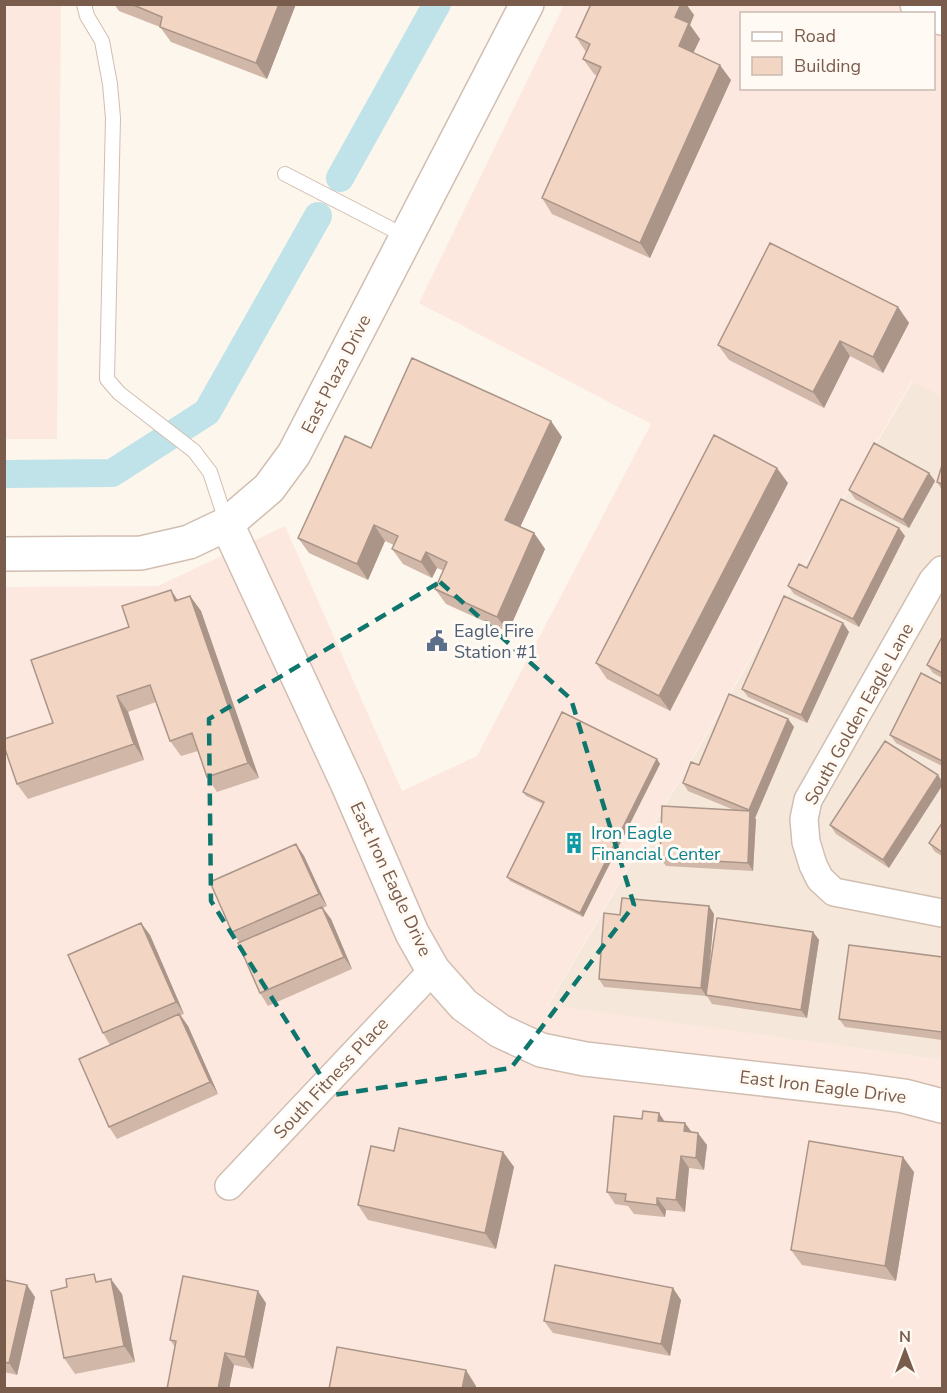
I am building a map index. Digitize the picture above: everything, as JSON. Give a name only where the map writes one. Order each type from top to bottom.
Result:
[{"type":"street","name":"East Plaza Drive","points":[[4,554],[141,553],[189,542],[227,524],[269,488],[294,454],[527,4]]},
{"type":"street","points":[[917,4],[931,12]]},
{"type":"street","name":"East Iron Eagle Drive","points":[[227,524],[348,785],[412,933],[433,970],[464,1005],[500,1031],[541,1050],[585,1059],[868,1090],[942,1106]]},
{"type":"street","name":"South Golden Eagle Lane","points":[[942,570],[933,580],[808,800],[804,819],[806,842],[813,865],[820,879],[834,892],[942,913]]},
{"type":"street","name":"South Fitness Place","points":[[230,1186],[433,970]]},
{"type":"lane","points":[[84,4],[87,16],[102,41],[110,84],[113,118],[107,379],[119,393],[194,451],[210,472],[227,524]]},
{"type":"lane","points":[[285,174],[407,237]]},
{"type":"highlighted area","points":[[440,582],[571,699],[634,905],[511,1068],[333,1095],[211,901],[209,719]]},
{"type":"shaded area","points":[[5,4],[61,5],[57,439],[5,439]]},
{"type":"shaded area","points":[[564,5],[942,5],[942,396],[912,381],[548,1005],[942,1060],[942,1388],[5,1388],[4,587],[158,586],[285,526],[402,791],[477,756],[651,424],[419,303]]},
{"type":"shaded area","points":[[913,381],[942,396],[942,1060],[548,1006]]},
{"type":"building","points":[[131,4],[279,4],[256,63],[160,27],[162,17]]},
{"type":"building","points":[[591,4],[681,4],[675,17],[689,23],[679,46],[720,65],[640,243],[542,198],[601,67],[583,59],[590,44],[576,37]]},
{"type":"building","points":[[770,243],[898,307],[873,357],[840,341],[813,392],[718,345]]},
{"type":"building","points":[[412,358],[551,421],[505,520],[534,533],[497,617],[435,589],[447,562],[426,552],[421,562],[392,549],[398,536],[374,525],[357,564],[298,538],[345,436],[371,448]]},
{"type":"building","points":[[714,435],[777,468],[659,696],[596,663]]},
{"type":"building","points":[[874,443],[929,473],[903,520],[849,490]]},
{"type":"building","points":[[942,465],[942,484],[937,482]]},
{"type":"building","points":[[841,499],[899,528],[853,619],[788,586],[799,564],[807,568]]},
{"type":"building","points":[[171,590],[175,601],[190,596],[248,763],[207,777],[192,733],[170,741],[150,685],[117,696],[134,744],[17,784],[4,746],[4,739],[53,723],[31,660],[129,627],[122,606]]},
{"type":"building","points":[[784,596],[843,623],[801,715],[742,689]]},
{"type":"building","points":[[942,637],[942,673],[927,665]]},
{"type":"building","points":[[921,673],[942,684],[942,761],[890,735]]},
{"type":"building","points":[[729,694],[788,719],[749,810],[683,783],[691,762],[699,765]]},
{"type":"building","name":"Iron Eagle Financial Center","points":[[562,712],[657,759],[580,913],[507,877],[544,802],[523,792]]},
{"type":"building","points":[[885,741],[938,775],[883,860],[830,825]]},
{"type":"building","points":[[662,806],[750,811],[748,863],[660,858]]},
{"type":"building","points":[[942,823],[942,852],[929,843]]},
{"type":"building","points":[[296,844],[319,894],[232,932],[210,882]]},
{"type":"building","points":[[622,898],[709,906],[701,988],[599,979],[604,913],[620,915]]},
{"type":"building","points":[[322,907],[344,957],[260,993],[238,943]]},
{"type":"building","points":[[717,918],[813,932],[801,1010],[706,995]]},
{"type":"building","points":[[141,923],[176,1002],[103,1033],[68,955]]},
{"type":"building","points":[[849,945],[942,957],[942,1032],[839,1019]]},
{"type":"building","points":[[179,1014],[210,1082],[109,1127],[79,1059]]},
{"type":"building","points":[[643,1111],[659,1113],[658,1121],[685,1123],[684,1131],[698,1133],[696,1158],[681,1156],[676,1200],[657,1198],[657,1205],[625,1201],[626,1194],[607,1192],[614,1116],[642,1119]]},
{"type":"building","points":[[399,1128],[503,1152],[485,1233],[358,1205],[371,1146],[394,1151]]},
{"type":"building","points":[[809,1141],[903,1157],[885,1266],[791,1250]]},
{"type":"building","points":[[555,1265],[673,1288],[661,1344],[544,1321]]},
{"type":"building","points":[[94,1274],[96,1282],[111,1279],[124,1346],[64,1358],[51,1291],[67,1287],[66,1279]]},
{"type":"building","points":[[183,1276],[258,1291],[245,1357],[225,1353],[218,1389],[167,1389],[176,1341],[170,1340]]},
{"type":"building","points":[[4,1280],[27,1285],[9,1363],[4,1362]]},
{"type":"building","points":[[337,1347],[466,1370],[462,1389],[329,1389]]},
{"type":"waterway","points":[[340,178],[437,4]]},
{"type":"waterway","points":[[4,474],[112,473],[207,412],[318,216]]},
{"type":"place","name":"Eagle Fire Station #1","points":[[437,641]]},
{"type":"place","name":"Iron Eagle Financial Center","points":[[574,843]]}]
